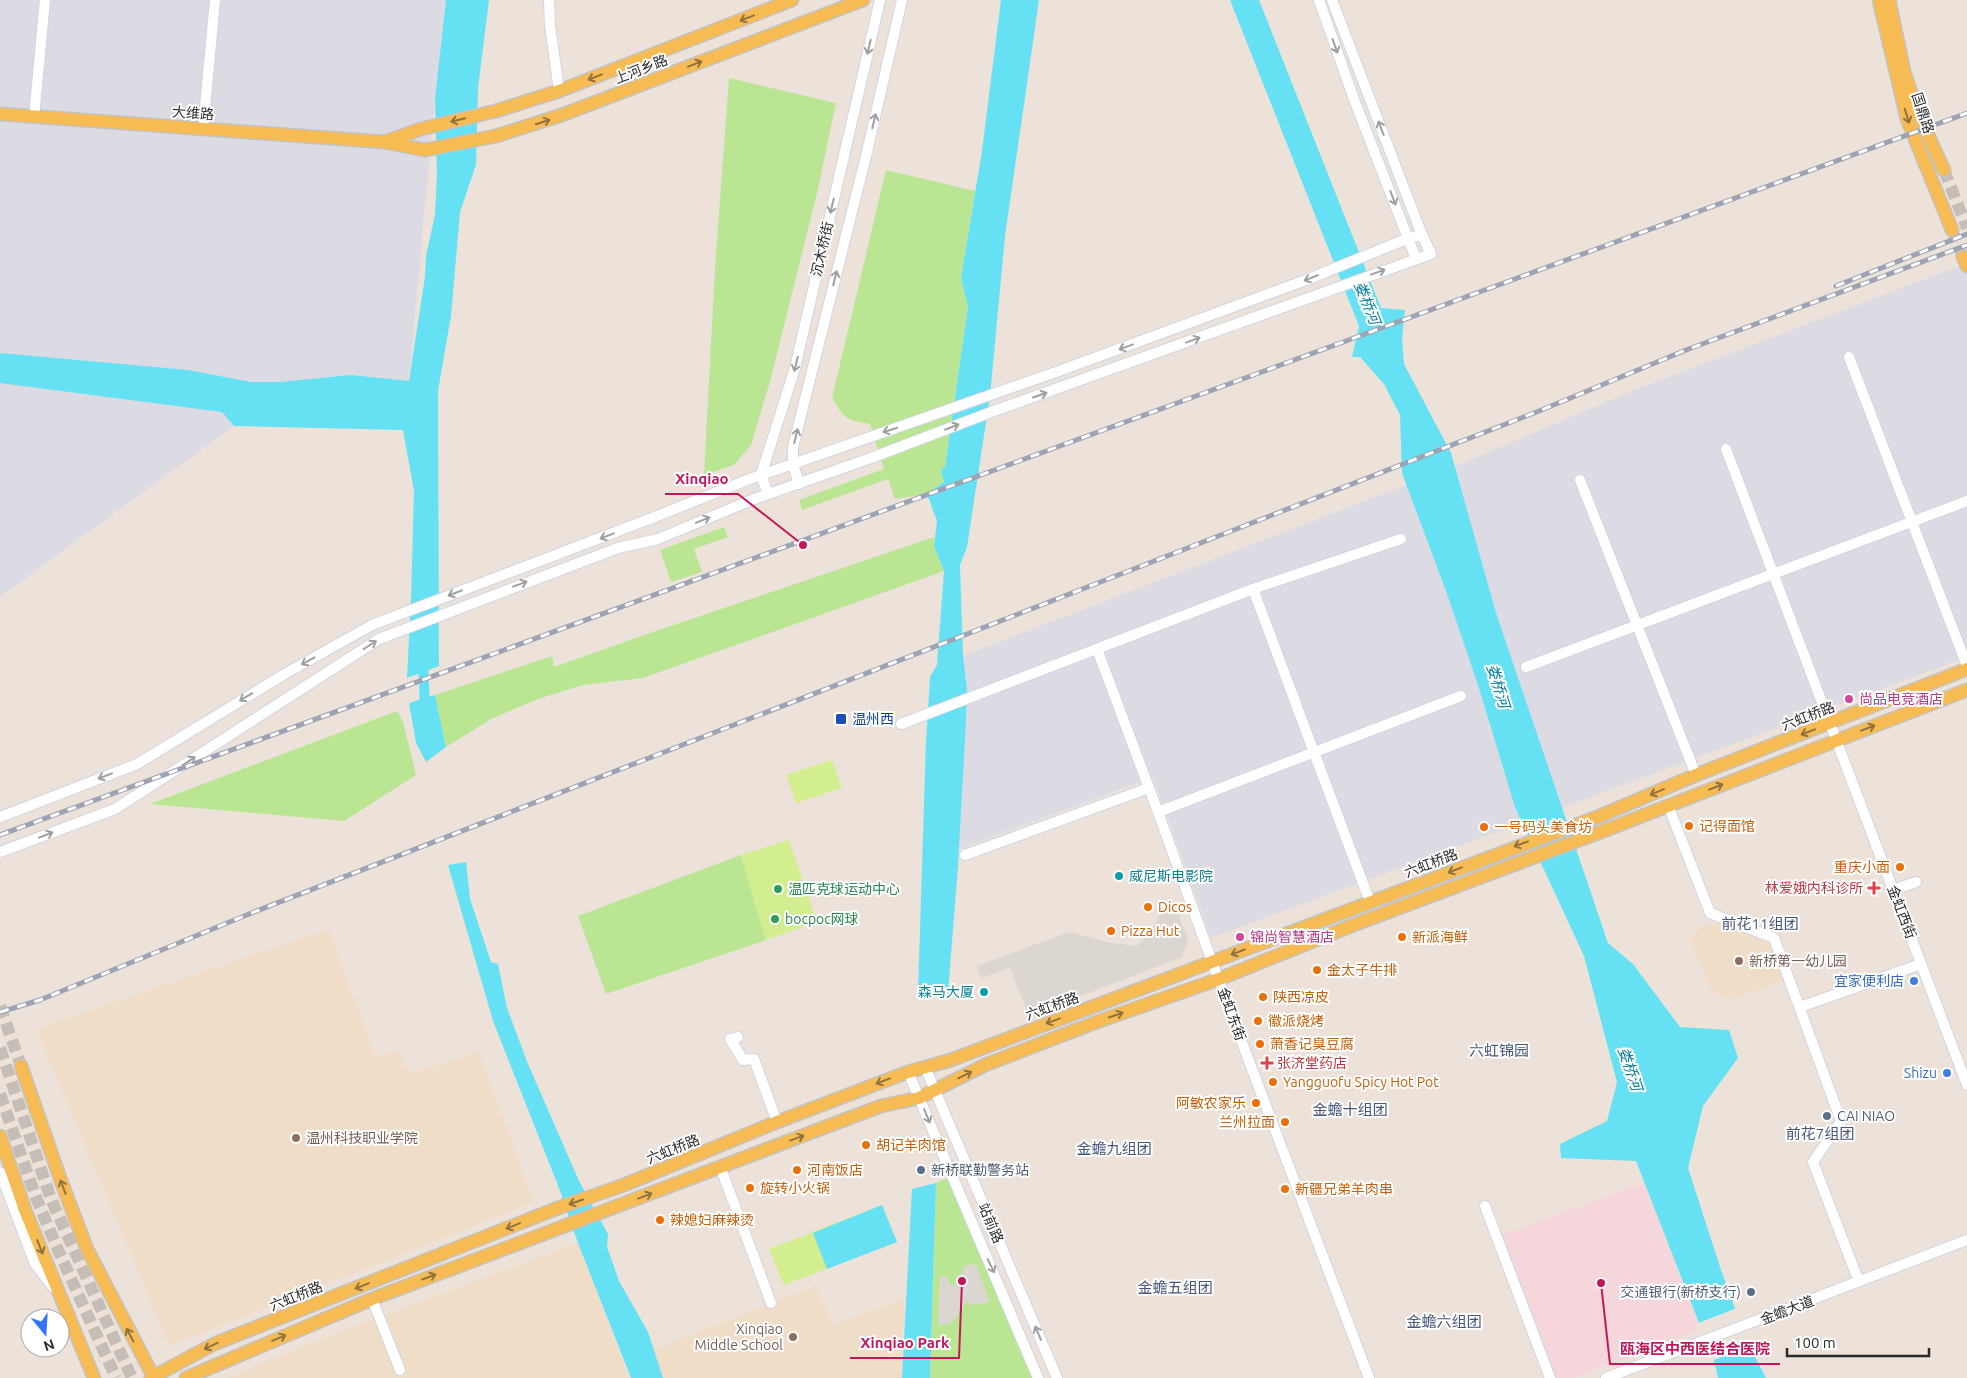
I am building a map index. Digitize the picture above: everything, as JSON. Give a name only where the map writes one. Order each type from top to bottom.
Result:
[{"type":"main road","name":"上河乡路","points":[[421,129],[496,111],[560,91],[792,0]]},
{"type":"main road","name":"上河乡路","points":[[425,150],[496,136],[562,115],[863,0]]},
{"type":"main road","name":"国鼎路","points":[[1880,0],[1907,119],[1952,230]]},
{"type":"main road","name":"国鼎路","points":[[1889,0],[1904,72],[1917,111],[1944,170]]},
{"type":"main road","name":"大维路","points":[[0,114],[384,142],[425,150]]},
{"type":"main road","name":"大维路","points":[[384,142],[421,129]]},
{"type":"main road","name":"六虹桥路","points":[[153,1378],[214,1344],[558,1208],[594,1196],[777,1122],[908,1072],[951,1060],[1600,816],[1696,775],[1967,668]]},
{"type":"main road","points":[[186,1378],[372,1299],[881,1106],[919,1098],[985,1065],[1094,1023],[1219,979],[1351,926],[1606,830],[1967,690]]},
{"type":"main road","points":[[21,1066],[61,1182],[87,1249],[153,1378]]},
{"type":"main road","points":[[0,1136],[25,1210],[94,1378]]},
{"type":"street","points":[[34,117],[44,0]]},
{"type":"street","points":[[203,129],[215,0]]},
{"type":"street","points":[[549,0],[550,24],[560,91]]},
{"type":"street","name":"沉木桥街","points":[[761,475],[795,368],[880,0]]},
{"type":"street","name":"沉木桥街","points":[[799,484],[793,464],[793,447],[867,152],[902,0]]},
{"type":"street","points":[[1319,0],[1355,102],[1416,259]]},
{"type":"street","points":[[0,852],[115,809],[379,639],[618,548],[658,539],[768,494],[1431,254],[1332,0]]},
{"type":"street","points":[[0,817],[137,764],[288,672],[372,625],[761,475],[1068,368],[1306,280],[1409,238],[1422,235]]},
{"type":"street","points":[[1849,357],[1910,522],[1967,668]]},
{"type":"street","name":"金虹西街","points":[[1726,449],[1967,1085]]},
{"type":"street","points":[[761,475],[768,494]]},
{"type":"street","points":[[1580,480],[1696,775]]},
{"type":"street","points":[[1526,666],[1967,501]]},
{"type":"street","points":[[901,724],[1253,589],[1401,538]]},
{"type":"street","points":[[1253,589],[1370,902]]},
{"type":"street","name":"金虹东街","points":[[1097,649],[1369,1378]]},
{"type":"street","points":[[1158,812],[1461,696]]},
{"type":"street","points":[[965,855],[1149,788]]},
{"type":"street","points":[[1668,805],[1710,913],[1774,938],[1841,1121],[1813,1162],[1859,1282]]},
{"type":"street","points":[[1893,890],[1916,882]]},
{"type":"street","points":[[1800,1007],[1921,964]]},
{"type":"street","points":[[738,1037],[730,1040],[743,1060],[754,1059],[777,1122]]},
{"type":"street","name":"站前路","points":[[924,1068],[1056,1378]]},
{"type":"street","name":"站前路","points":[[908,1072],[1038,1378]]},
{"type":"street","points":[[720,1166],[771,1303]]},
{"type":"street","points":[[0,1172],[35,1264],[59,1294]]},
{"type":"street","points":[[1484,1206],[1550,1378]]},
{"type":"street","name":"金蟾大道","points":[[1606,1378],[1967,1240]]},
{"type":"street","points":[[372,1299],[400,1370]]},
{"type":"shaded area","points":[[0,0],[446,0],[409,381],[234,426],[0,597]]},
{"type":"shaded area","points":[[1967,263],[1967,657],[1211,938],[1153,777],[959,849],[967,688],[963,656],[1458,465],[1630,392]]},
{"type":"shaded area","points":[[1173,900],[1188,940],[1182,957],[1029,1016],[1010,968],[981,978],[977,966],[1069,932],[1107,942],[1137,946],[1150,933],[1166,903]]},
{"type":"shaded area","name":"新桥第一幼儿园","points":[[1725,922],[1773,942],[1786,980],[1732,999],[1712,992],[1689,937],[1702,927]]},
{"type":"shaded area","name":"温州科技职业学院","points":[[329,929],[376,1058],[399,1050],[409,1074],[479,1052],[534,1202],[169,1346],[36,1029]]},
{"type":"shaded area","points":[[1644,1183],[1701,1330],[1573,1378],[1556,1378],[1501,1235]]},
{"type":"shaded area","points":[[578,1243],[629,1378],[227,1378],[329,1336]]},
{"type":"shaded area","points":[[976,1264],[990,1302],[974,1305],[966,1302],[956,1318],[949,1324],[938,1325],[940,1276],[947,1277],[951,1286],[957,1283],[964,1266]]},
{"type":"shaded area","name":"Xinqiao Middle School","points":[[816,1286],[833,1325],[903,1299],[902,1378],[661,1378],[652,1350]]},
{"type":"green space","points":[[729,78],[836,103],[817,193],[771,378],[751,445],[734,465],[704,475],[715,268]]},
{"type":"green space","points":[[886,170],[975,191],[961,278],[968,307],[945,467],[941,470],[944,482],[927,494],[895,499],[888,479],[802,510],[799,500],[884,469],[870,424],[851,420],[843,414],[832,398]]},
{"type":"green space","points":[[724,527],[728,537],[694,549],[702,572],[671,582],[660,550]]},
{"type":"green space","points":[[934,537],[934,546],[944,571],[643,678],[583,685],[538,699],[491,719],[446,747],[435,695],[552,656],[554,667]]},
{"type":"green space","points":[[397,711],[403,722],[416,775],[344,821],[150,804]]},
{"type":"green space","points":[[832,760],[842,788],[796,803],[786,775]]},
{"type":"green space","name":"温匹克球运动中心","points":[[789,840],[817,922],[766,940],[741,855]]},
{"type":"green space","points":[[741,855],[766,940],[606,994],[578,916]]},
{"type":"green space","points":[[947,1178],[1033,1378],[930,1378],[936,1183]]},
{"type":"green space","points":[[882,1205],[897,1242],[784,1285],[769,1249]]},
{"type":"water","points":[[446,0],[489,0],[478,88],[476,165],[460,212],[451,316],[438,391],[439,666],[407,678],[414,491],[403,430],[234,426],[222,412],[0,383],[0,353],[188,370],[251,382],[280,382],[351,375],[409,381],[425,277],[426,256],[435,215],[437,174],[435,98]]},
{"type":"water","points":[[1001,0],[1039,0],[1005,236],[990,396],[967,547],[960,565],[963,656],[967,688],[958,866],[948,993],[918,993],[926,742],[930,677],[937,665],[944,571],[934,546],[937,521],[927,494],[944,482],[941,470],[945,467],[968,307],[961,278],[982,151]]},
{"type":"water","name":"娄桥河","points":[[1230,0],[1259,0],[1381,308],[1405,310],[1402,338],[1404,364],[1451,453],[1496,613],[1608,943],[1633,964],[1680,1027],[1729,1030],[1738,1058],[1703,1106],[1688,1168],[1721,1270],[1747,1341],[1766,1378],[1718,1378],[1715,1364],[1636,1161],[1561,1158],[1560,1144],[1607,1121],[1617,1082],[1584,956],[1515,807],[1478,685],[1446,591],[1402,473],[1400,415],[1384,384],[1360,357],[1352,357],[1359,326]]},
{"type":"water","points":[[435,695],[446,747],[426,762],[416,743],[409,703]]},
{"type":"water","points":[[466,862],[470,899],[491,962],[498,964],[507,1008],[528,1064],[579,1181],[608,1234],[607,1247],[619,1281],[648,1332],[663,1378],[631,1378],[493,1021],[448,865]]},
{"type":"water","points":[[936,1183],[930,1378],[902,1378],[912,1189]]},
{"type":"water","points":[[882,1205],[897,1242],[827,1269],[813,1233]]},
{"type":"pier","points":[[1737,1308],[1752,1345],[1711,1361],[1696,1324]]},
{"type":"waterway","points":[[423,659],[425,711]]},
{"type":"tunnel","points":[[1944,170],[1967,228]]},
{"type":"tunnel","points":[[1952,230],[1963,257]]},
{"type":"tunnel","points":[[0,1006],[21,1066]]},
{"type":"tunnel","points":[[0,1048],[51,1199],[132,1378]]},
{"type":"tunnel","points":[[0,1094],[35,1195],[116,1378]]},
{"type":"railway","points":[[0,835],[1967,113]]},
{"type":"railway","points":[[1836,286],[1967,234]]},
{"type":"railway","points":[[0,1012],[40,1000],[249,914],[1539,411],[1686,350],[1967,245]]},
{"type":"place","name":"Xinqiao","points":[[803,545]]},
{"type":"place","name":"尚品电竞酒店","points":[[1849,699]]},
{"type":"place","name":"温州西","points":[[841,719]]},
{"type":"place","name":"记得面馆","points":[[1689,826]]},
{"type":"place","name":"一号码头美食坊","points":[[1484,827]]},
{"type":"place","name":"重庆小面","points":[[1900,867]]},
{"type":"place","name":"威尼斯电影院","points":[[1119,876]]},
{"type":"place","name":"林爱娥内科诊所","points":[[1874,888]]},
{"type":"place","name":"温匹克球运动中心","points":[[778,889]]},
{"type":"place","name":"Dicos","points":[[1148,907]]},
{"type":"place","name":"bocpoc网球","points":[[775,919]]},
{"type":"place","name":"Pizza Hut","points":[[1111,931]]},
{"type":"place","name":"锦尚智慧酒店","points":[[1240,937]]},
{"type":"place","name":"新派海鲜","points":[[1402,937]]},
{"type":"place","name":"新桥第一幼儿园","points":[[1739,961]]},
{"type":"place","name":"金太子牛排","points":[[1317,970]]},
{"type":"place","name":"宜家便利店","points":[[1914,981]]},
{"type":"place","name":"森马大厦","points":[[984,992]]},
{"type":"place","name":"陕西凉皮","points":[[1263,997]]},
{"type":"place","name":"徽派烧烤","points":[[1258,1021]]},
{"type":"place","name":"萧香记臭豆腐","points":[[1260,1044]]},
{"type":"place","name":"张济堂药店","points":[[1267,1063]]},
{"type":"place","name":"Shizu","points":[[1947,1073]]},
{"type":"place","name":"Yangguofu Spicy Hot Pot","points":[[1273,1082]]},
{"type":"place","name":"阿敏农家乐","points":[[1256,1103]]},
{"type":"place","name":"CAI NIAO","points":[[1827,1116]]},
{"type":"place","name":"兰州拉面","points":[[1285,1122]]},
{"type":"place","name":"温州科技职业学院","points":[[296,1138]]},
{"type":"place","name":"胡记羊肉馆","points":[[866,1145]]},
{"type":"place","name":"河南饭店","points":[[797,1170]]},
{"type":"place","name":"新桥联勤警务站","points":[[921,1170]]},
{"type":"place","name":"旋转小火锅","points":[[750,1188]]},
{"type":"place","name":"新疆兄弟羊肉串","points":[[1285,1189]]},
{"type":"place","name":"辣媳妇麻辣烫","points":[[660,1220]]},
{"type":"place","name":"Xinqiao Park","points":[[962,1281]]},
{"type":"place","name":"瓯海区中西医结合医院","points":[[1601,1283]]},
{"type":"place","name":"交通银行(新桥支行)","points":[[1751,1292]]},
{"type":"place","name":"Xinqiao Middle School","points":[[793,1337]]},
{"type":"district","name":"前花11组团","points":[[1760,924]]},
{"type":"district","name":"六虹锦园","points":[[1499,1051]]},
{"type":"district","name":"金蟾十组团","points":[[1350,1110]]},
{"type":"district","name":"前花7组团","points":[[1820,1134]]},
{"type":"district","name":"金蟾九组团","points":[[1114,1149]]},
{"type":"district","name":"金蟾五组团","points":[[1175,1288]]},
{"type":"district","name":"金蟾六组团","points":[[1444,1322]]}]
